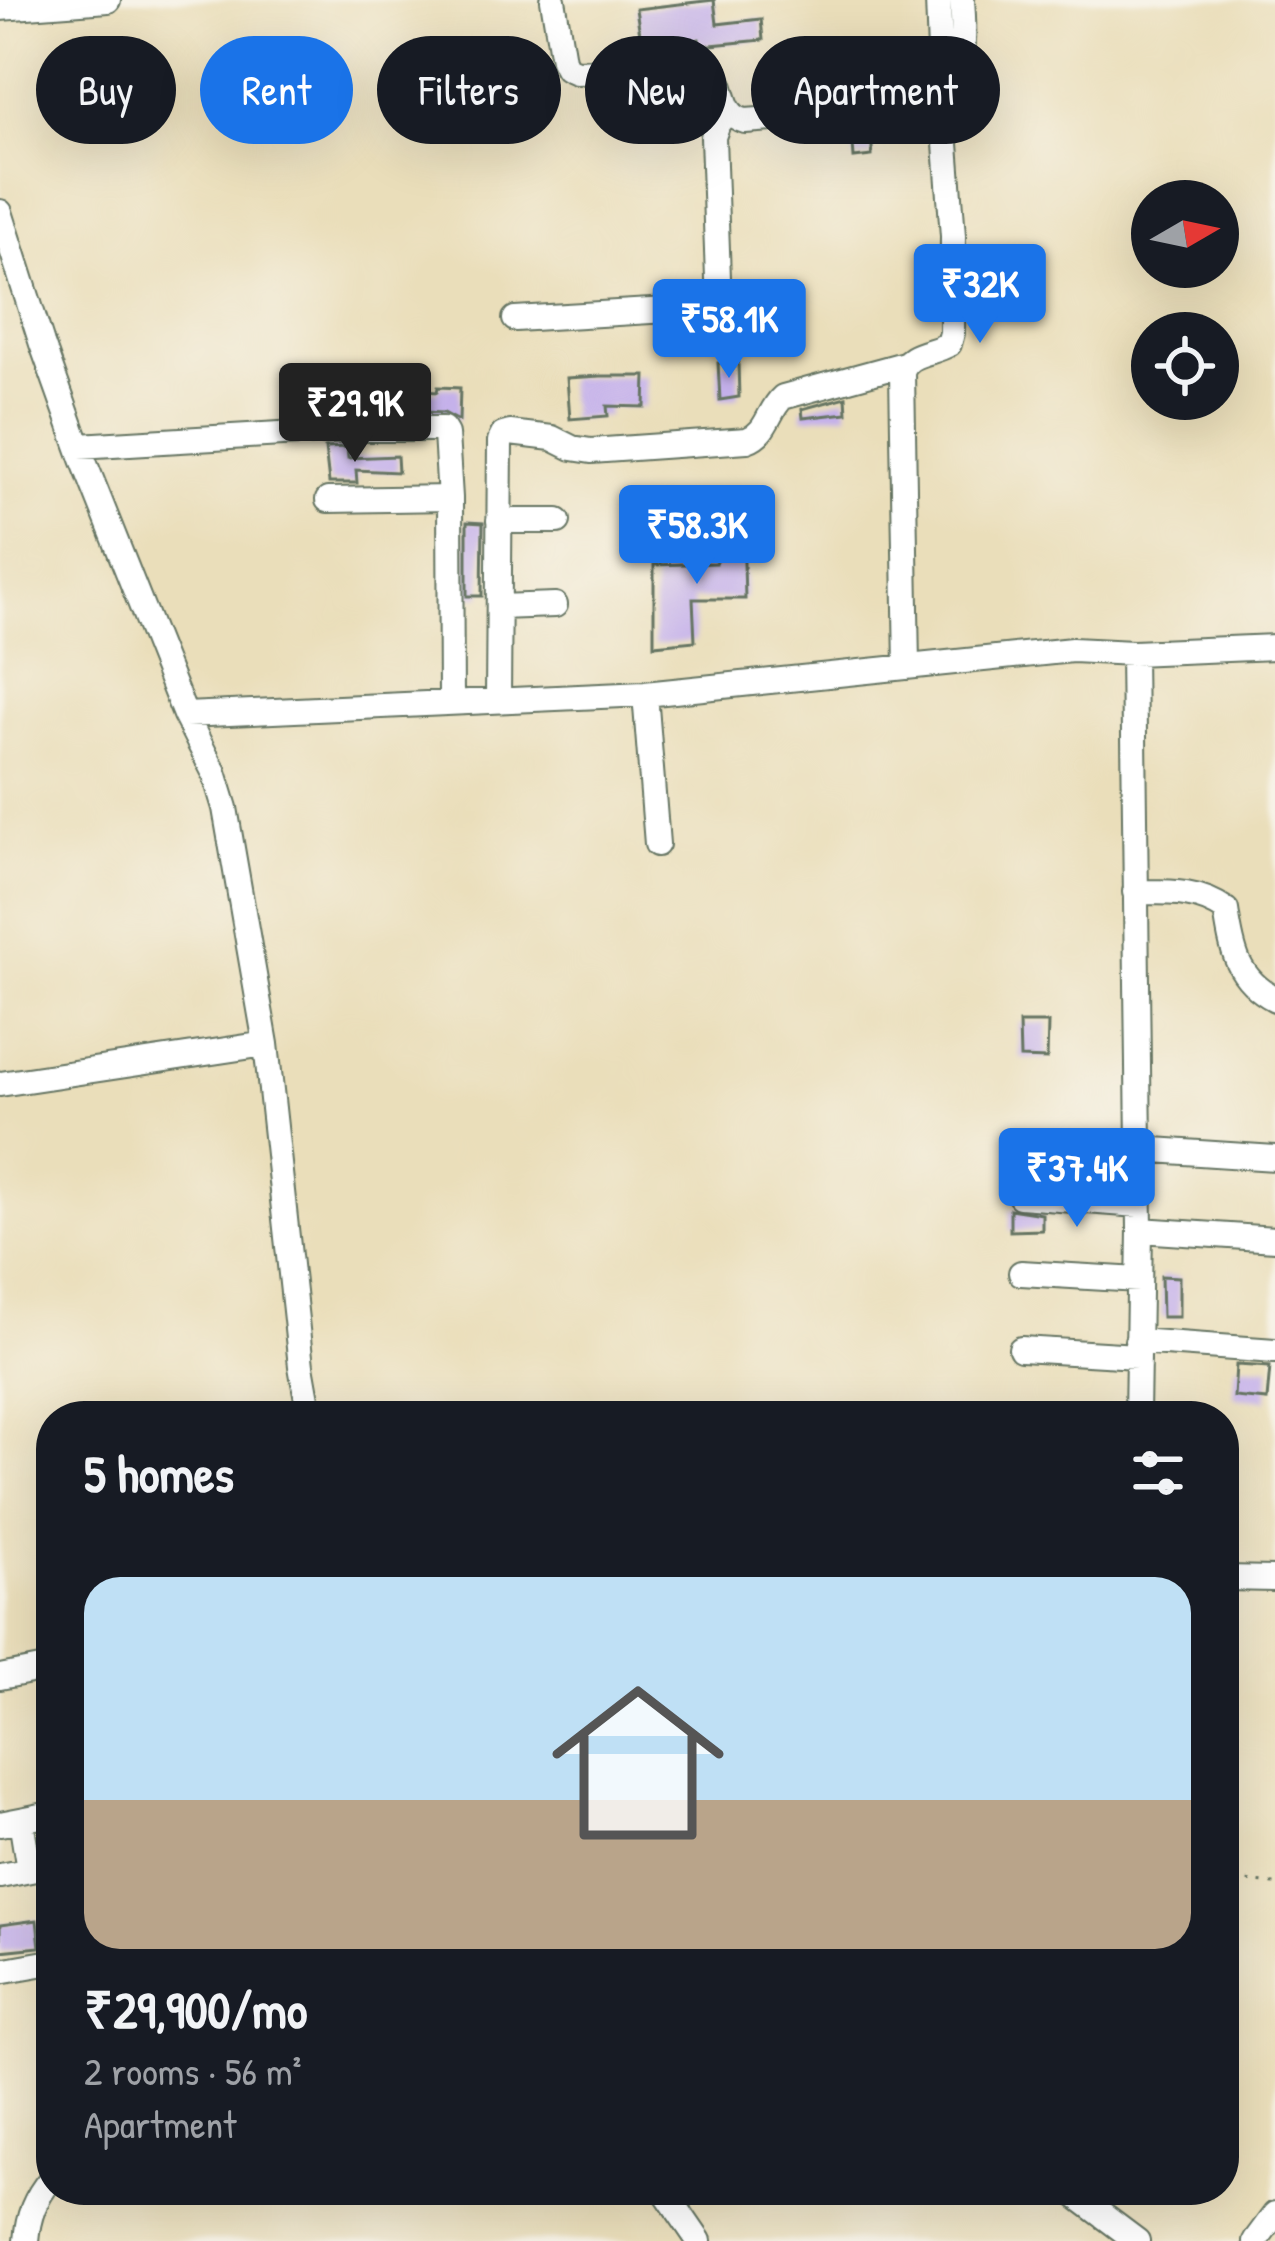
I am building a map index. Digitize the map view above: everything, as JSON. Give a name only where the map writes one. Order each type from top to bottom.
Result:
[{"type":"street","points":[[0,8],[108,0]]},
{"type":"street","points":[[553,0],[567,68],[576,72],[707,67],[719,78],[728,111],[735,118],[751,121]]},
{"type":"street","points":[[938,0],[940,36]]},
{"type":"street","points":[[962,0],[965,36]]},
{"type":"street","points":[[515,319],[719,307],[713,137],[728,111]]},
{"type":"street","points":[[498,700],[503,435],[552,438],[591,451],[747,440],[762,431],[783,397],[904,364],[949,344],[952,236],[946,144]]},
{"type":"street","points":[[0,212],[79,446],[225,808],[266,1044],[307,1401]]},
{"type":"street","points":[[904,364],[907,667]]},
{"type":"street","points":[[79,446],[365,429],[442,429],[450,498],[452,702]]},
{"type":"street","points":[[328,500],[450,498]]},
{"type":"street","points":[[499,521],[559,521]]},
{"type":"street","points":[[499,607],[555,605]]},
{"type":"street","points":[[185,715],[645,694],[1072,650],[1133,653],[1275,646]]},
{"type":"street","points":[[1133,653],[1140,1218],[1137,1401]]},
{"type":"street","points":[[645,694],[657,844]]},
{"type":"street","points":[[1135,892],[1182,892],[1226,910],[1241,973],[1275,999]]},
{"type":"street","points":[[0,1084],[266,1044]]},
{"type":"street","points":[[1138,1149],[1275,1158]]},
{"type":"street","points":[[1020,1196],[1275,1239]]},
{"type":"street","points":[[1021,1273],[1138,1280]]},
{"type":"street","points":[[1021,1348],[1275,1351]]},
{"type":"street","points":[[1239,1579],[1275,1580]]},
{"type":"street","points":[[0,1677],[36,1670]]},
{"type":"street","points":[[11,1822],[36,1862]]},
{"type":"street","points":[[0,1876],[36,1869]]},
{"type":"street","points":[[0,1971],[36,1965]]},
{"type":"street","points":[[26,2241],[36,2200]]},
{"type":"street","points":[[674,2205],[699,2241]]},
{"type":"street","points":[[1089,2205],[1137,2241]]},
{"type":"street","points":[[1255,2241],[1275,2214]]},
{"type":"path","points":[[1239,1882],[1275,1884]]},
{"type":"building","points":[[714,0],[717,24],[761,19],[763,36],[727,43],[727,36],[640,36],[636,9]]},
{"type":"building","points":[[853,144],[872,144],[872,156],[854,158]]},
{"type":"building","points":[[718,363],[738,363],[739,397],[720,400]]},
{"type":"building","points":[[646,376],[645,407],[607,406],[608,416],[570,419],[567,378]]},
{"type":"building","points":[[438,387],[460,388],[459,421],[444,413],[424,412],[425,391],[437,392]]},
{"type":"building","points":[[846,397],[847,413],[803,418],[802,409]]},
{"type":"building","points":[[347,447],[348,458],[397,456],[398,472],[356,470],[357,483],[329,483],[325,448]]},
{"type":"building","points":[[467,522],[483,523],[482,596],[467,596]]},
{"type":"building","points":[[715,528],[743,528],[745,599],[693,599],[695,641],[654,645],[654,565],[716,563]]},
{"type":"building","points":[[1019,1023],[1048,1023],[1047,1059],[1020,1058]]},
{"type":"building","points":[[1082,1151],[1123,1156],[1123,1184],[1081,1184]]},
{"type":"building","points":[[1010,1209],[1042,1214],[1042,1230],[1010,1231]]},
{"type":"building","points":[[1161,1276],[1179,1277],[1179,1317],[1162,1317]]},
{"type":"building","points":[[1236,1365],[1270,1367],[1267,1400],[1234,1397]]},
{"type":"building","points":[[36,1920],[36,1947],[0,1951],[0,1925]]}]
